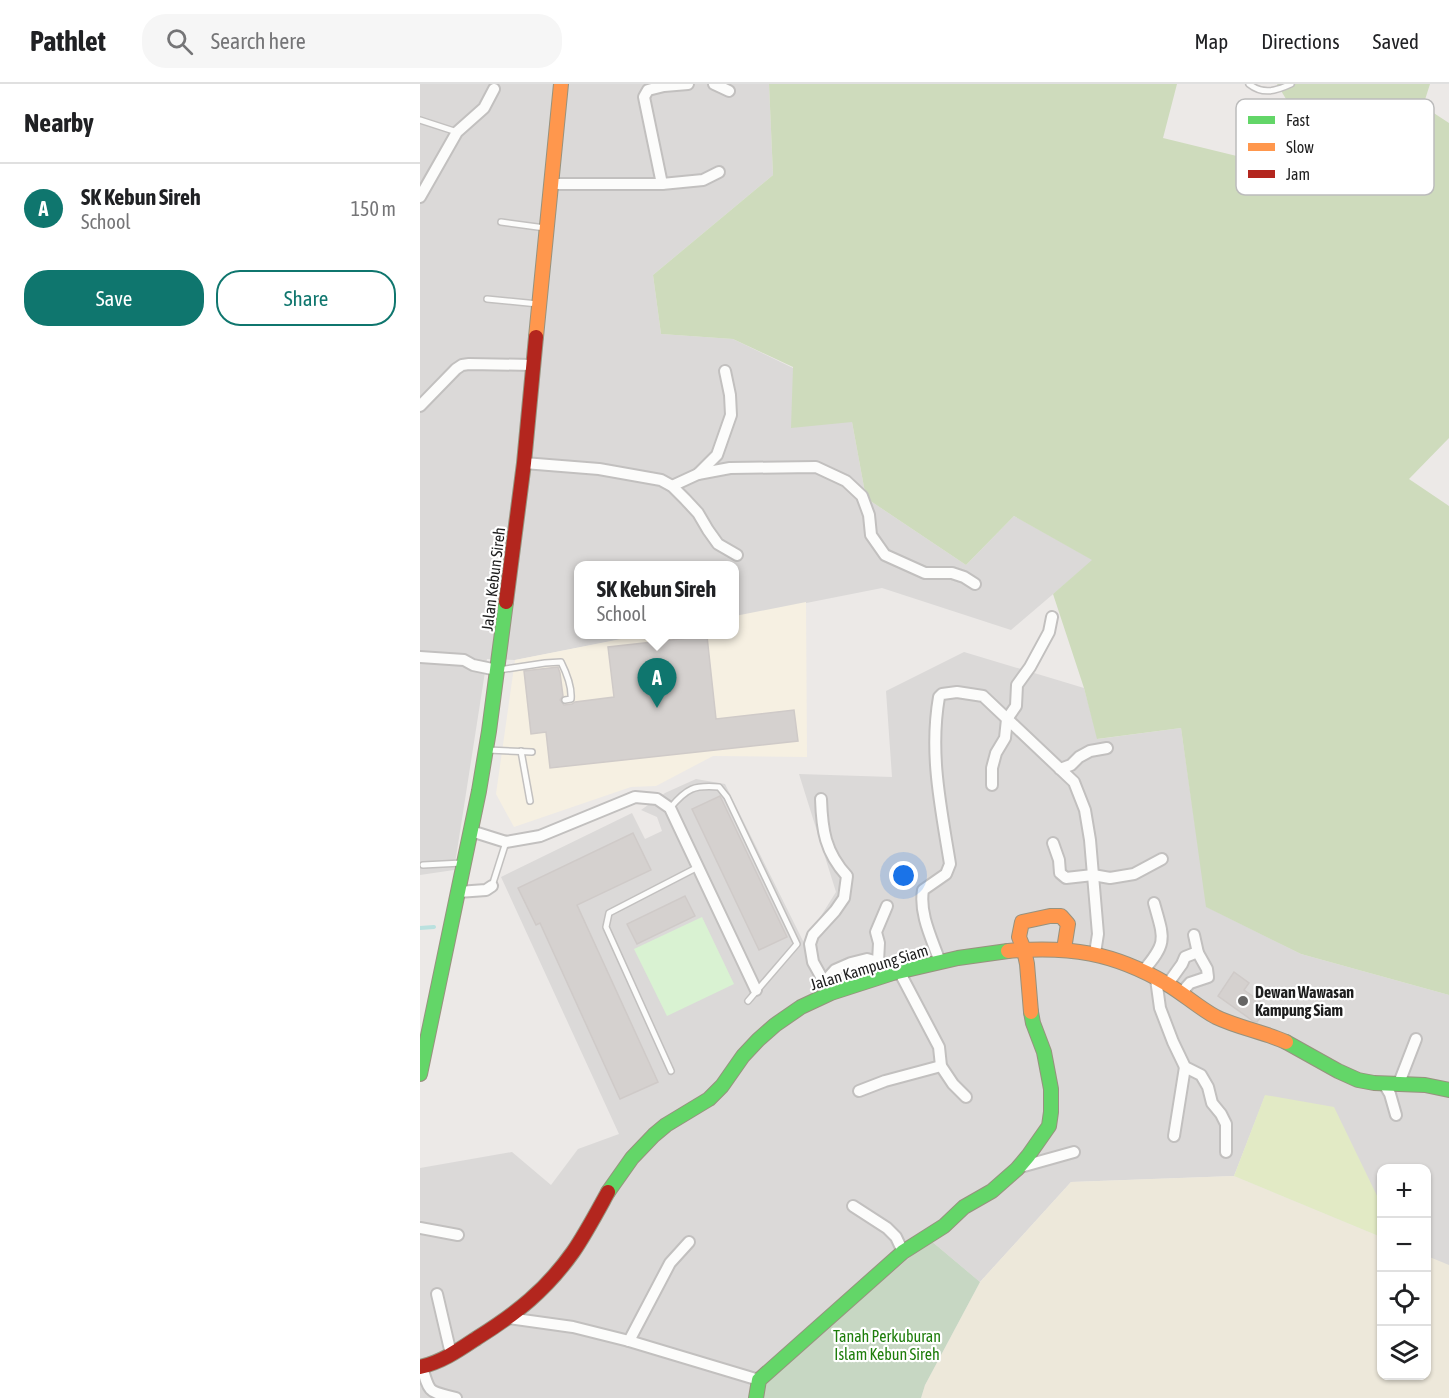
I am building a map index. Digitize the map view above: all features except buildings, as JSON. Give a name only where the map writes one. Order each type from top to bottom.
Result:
[{"type":"street","name":"Jalan Kebun Sireh","points":[[420,1074],[422,1054],[487,750],[524,463],[561,84]]},
{"type":"street","points":[[662,184],[644,97],[648,90],[688,84]]},
{"type":"street","points":[[714,84],[729,91]]},
{"type":"street","points":[[420,197],[457,132],[484,108],[494,89]]},
{"type":"street","points":[[551,184],[662,184],[703,180],[719,172]]},
{"type":"street","points":[[420,406],[462,365],[533,365]]},
{"type":"street","points":[[698,474],[717,455],[732,415],[725,372]]},
{"type":"street","points":[[524,463],[599,469],[661,480],[672,486],[698,513],[718,544],[737,555]]},
{"type":"street","points":[[672,486],[698,474],[730,468],[816,467],[846,481],[862,496],[869,515],[871,535],[885,555],[925,573],[952,573],[964,576],[975,584]]},
{"type":"street","points":[[992,785],[992,768],[996,753],[1005,738],[1007,719],[1016,706],[1017,686],[1049,632],[1052,617]]},
{"type":"street","points":[[420,657],[464,660],[472,665],[497,670]]},
{"type":"street","points":[[940,962],[923,912],[921,899],[923,890],[946,874],[950,864],[936,774],[936,722],[939,697],[942,694],[957,692],[983,696],[1074,782],[1085,810],[1090,840],[1098,934],[1095,953]]},
{"type":"street","points":[[1060,769],[1071,765],[1089,751],[1107,748]]},
{"type":"street","points":[[471,831],[506,842],[540,836],[635,797],[657,799],[670,808],[756,990]]},
{"type":"street","points":[[821,799],[822,824],[828,847],[837,865],[847,876],[844,898],[813,935],[810,944],[813,962],[823,980],[830,986],[835,970],[867,959],[878,962]]},
{"type":"street","points":[[1053,843],[1059,860],[1060,873],[1066,878],[1093,875],[1110,878],[1134,874],[1162,859]]},
{"type":"street","points":[[458,892],[486,890],[492,886]]},
{"type":"street","points":[[1143,971],[1161,946],[1162,930],[1154,903]]},
{"type":"street","points":[[881,976],[876,932],[887,906]]},
{"type":"street","points":[[756,1398],[759,1380],[903,1252],[944,1226],[964,1207],[992,1191],[1017,1168],[1042,1137],[1049,1126],[1051,1089],[1030,1010],[1030,990],[1024,950],[1019,937],[1022,922],[1062,916],[1068,924],[1064,949]]},
{"type":"street","points":[[1181,993],[1190,983],[1208,977],[1207,969],[1198,953],[1194,935]]},
{"type":"street","name":"Jalan Kampung Siam","points":[[421,1367],[435,1363],[451,1354],[508,1318],[543,1287],[569,1258],[621,1172],[657,1131],[710,1098],[725,1083],[738,1062],[770,1029],[830,986],[973,956],[1024,950],[1064,949],[1095,953],[1106,955],[1143,971],[1181,993],[1217,1018],[1282,1040],[1346,1075],[1376,1084],[1399,1083],[1449,1090]]},
{"type":"street","points":[[1174,1136],[1185,1067],[1164,1020],[1159,1001],[1162,982],[1182,964],[1185,957],[1198,953]]},
{"type":"street","points":[[899,971],[939,1047],[941,1066],[952,1084],[966,1097]]},
{"type":"street","points":[[1399,1083],[1416,1039]]},
{"type":"street","points":[[859,1091],[885,1081],[941,1066]]},
{"type":"street","points":[[1185,1067],[1201,1075],[1209,1087],[1212,1103],[1226,1124],[1226,1152]]},
{"type":"street","points":[[1384,1083],[1396,1115]]},
{"type":"street","points":[[1017,1168],[1074,1152]]},
{"type":"street","points":[[853,1206],[887,1228],[896,1237],[903,1252]]},
{"type":"street","points":[[420,1228],[458,1235]]},
{"type":"street","points":[[628,1341],[670,1263],[689,1242]]},
{"type":"street","points":[[436,1294],[451,1354]]},
{"type":"street","points":[[508,1318],[573,1327],[759,1380]]},
{"type":"street","points":[[421,1367],[430,1390],[456,1398]]},
{"type":"lane","points":[[1249,84],[1254,88],[1274,92],[1291,84]]},
{"type":"lane","points":[[420,120],[457,132]]},
{"type":"lane","points":[[501,222],[547,228]]},
{"type":"lane","points":[[487,299],[539,304]]},
{"type":"lane","points":[[497,670],[561,662],[571,692],[571,699],[565,700]]},
{"type":"lane","points":[[487,750],[532,752]]},
{"type":"lane","points":[[521,751],[530,801]]},
{"type":"lane","points":[[670,808],[681,795],[700,786],[719,787],[727,797],[797,944],[748,1001]]},
{"type":"lane","points":[[492,886],[506,842]]},
{"type":"lane","points":[[423,865],[464,862]]},
{"type":"lane","points":[[671,1071],[606,927],[609,913],[698,867]]},
{"type":"shaded area","points":[[420,84],[769,84],[773,175],[653,275],[661,334],[733,339],[793,368],[852,422],[866,498],[966,565],[1014,516],[1093,560],[1011,630],[882,588],[739,616],[739,561],[574,561],[574,639],[623,639],[515,660],[487,659],[454,870],[420,875]]},
{"type":"shaded area","points":[[806,602],[807,757],[713,756],[656,786],[631,787],[514,827],[496,794],[515,660],[621,639],[739,639],[739,615]]},
{"type":"shaded area","points":[[964,652],[1084,688],[1098,739],[1181,728],[1207,907],[1301,954],[1449,995],[1449,1269],[1431,1262],[1431,1164],[1377,1164],[1377,1208],[1265,1096],[1234,1176],[1071,1182],[980,1282],[930,1240],[763,1398],[420,1398],[420,1168],[512,1152],[551,1185],[578,1149],[619,1134],[501,877],[632,813],[645,839],[662,831],[657,817],[641,810],[665,793],[696,779],[725,784],[804,943],[836,892],[799,774],[892,777],[886,691]]},
{"type":"shaded area","points":[[1234,1176],[1377,1235],[1377,1380],[1431,1380],[1431,1258],[1449,1265],[1449,1398],[921,1398],[925,1385],[980,1282],[1071,1182]]},
{"type":"green space","points":[[769,84],[1177,84],[1163,138],[1236,156],[1236,195],[1434,195],[1434,113],[1449,123],[1449,438],[1409,479],[1449,506],[1449,995],[1301,954],[1206,907],[1181,728],[1097,739],[1084,688],[1053,594],[1092,560],[1014,516],[966,565],[866,498],[852,422],[791,428],[793,367],[733,339],[661,334],[653,275],[773,175]]},
{"type":"green space","points":[[1277,84],[1430,84],[1425,99],[1286,99]]},
{"type":"green space","points":[[702,917],[734,984],[667,1016],[634,949]]},
{"type":"green space","points":[[1265,1095],[1334,1107],[1377,1196],[1377,1235],[1234,1176]]},
{"type":"green space","name":"Tanah Perkuburan Islam Kebun Sireh","points":[[930,1240],[980,1282],[925,1385],[921,1398],[763,1398],[766,1381]]},
{"type":"waterway","points":[[420,928],[434,927]]},
{"type":"traffic: fast","points":[[420,1074],[479,791],[506,602]]},
{"type":"traffic: fast","points":[[608,1192],[632,1158],[654,1135],[709,1099],[758,1040],[801,1007],[831,993],[893,973],[958,958],[1008,951]]},
{"type":"traffic: fast","points":[[756,1398],[759,1380],[903,1252],[944,1226],[964,1207],[992,1191],[1028,1156],[1049,1126],[1051,1112],[1051,1089],[1044,1052],[1031,1012]]},
{"type":"traffic: fast","points":[[1286,1042],[1358,1080],[1374,1083],[1425,1085],[1449,1090]]},
{"type":"traffic: slow","points":[[536,337],[561,84]]},
{"type":"traffic: slow","points":[[1031,1012],[1027,964],[1019,937],[1022,922],[1061,916],[1068,924],[1064,949]]},
{"type":"traffic: slow","points":[[1008,951],[1071,951],[1109,958],[1147,973],[1167,984],[1216,1017],[1286,1042]]},
{"type":"traffic: jam","points":[[506,602],[524,463],[536,337]]},
{"type":"traffic: jam","points":[[420,1367],[443,1359],[464,1347],[530,1300],[563,1266],[587,1230],[608,1192]]},
{"type":"place","name":"SK Kebun Sireh","points":[[657,708]]},
{"type":"place","name":"Dewan Wawasan Kampung Siam","points":[[1243,1001]]}]
